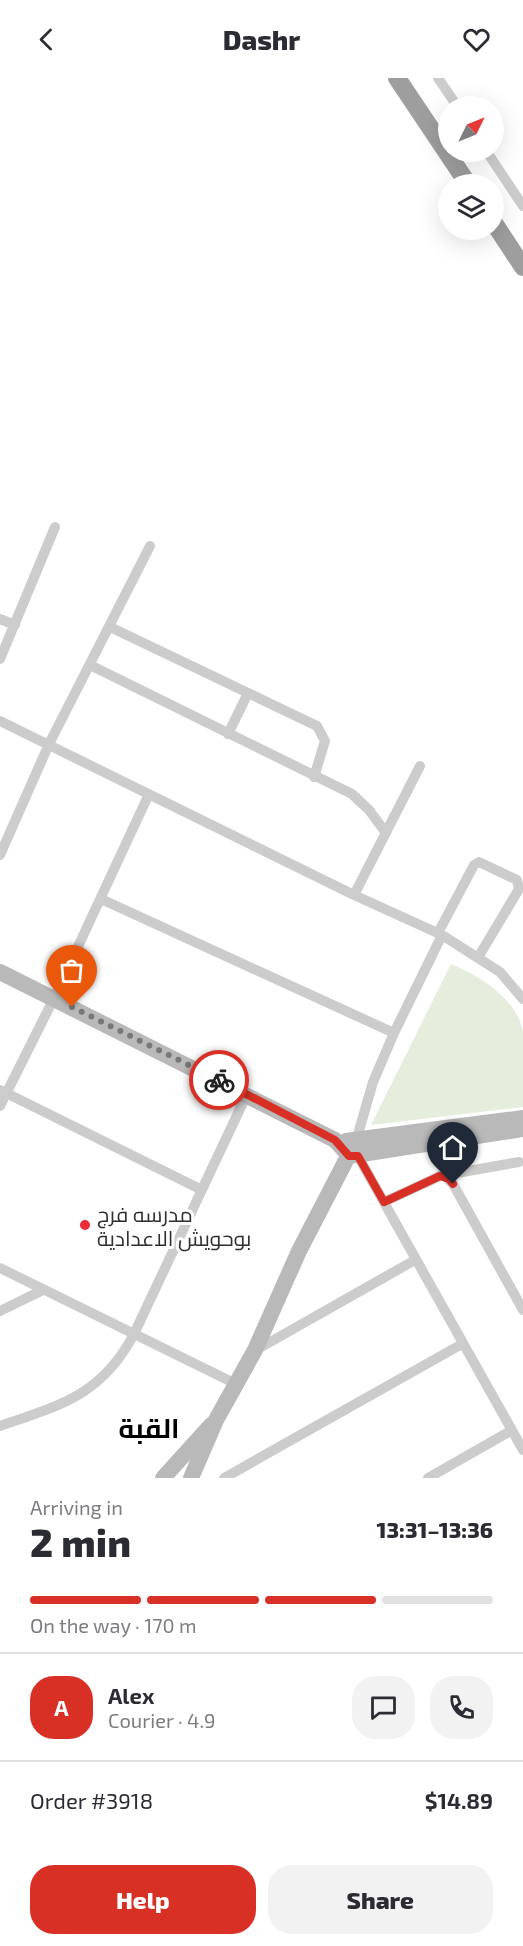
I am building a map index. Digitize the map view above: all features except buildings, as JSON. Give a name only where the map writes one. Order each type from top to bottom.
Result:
[{"type":"highway","points":[[397,78],[461,174]]},
{"type":"highway","points":[[504,238],[523,267]]},
{"type":"main road","points":[[0,972],[247,1094],[354,1151],[523,1129]]},
{"type":"main road","points":[[354,1151],[523,1118]]},
{"type":"main road","points":[[191,1478],[216,1420],[255,1350],[299,1251],[354,1151]]},
{"type":"main road","points":[[167,1474],[216,1420]]},
{"type":"street","points":[[438,78],[450,96]]},
{"type":"street","points":[[494,162],[523,206]]},
{"type":"street","points":[[0,659],[55,527]]},
{"type":"street","points":[[0,853],[49,744],[150,546]]},
{"type":"street","points":[[0,619],[15,625]]},
{"type":"street","points":[[110,627],[317,726],[325,741],[314,777]]},
{"type":"street","points":[[90,665],[352,794],[369,810],[386,833]]},
{"type":"street","points":[[228,734],[248,693]]},
{"type":"street","points":[[0,721],[354,895],[440,934],[479,956],[500,972],[523,999]]},
{"type":"street","points":[[354,895],[420,766]]},
{"type":"street","points":[[0,1106],[3,1092],[54,998],[149,794]]},
{"type":"street","points":[[479,956],[519,889],[517,880],[480,862],[474,865],[394,1033],[373,1082],[354,1151],[523,1450]]},
{"type":"street","points":[[101,899],[394,1033]]},
{"type":"street","points":[[3,1092],[200,1189]]},
{"type":"street","points":[[0,1426],[65,1403],[85,1391],[114,1366],[134,1334],[200,1189],[247,1094]]},
{"type":"street","points":[[384,1202],[434,1178],[519,1162]]},
{"type":"street","points":[[445,1176],[453,1184],[523,1310]]},
{"type":"street","points":[[255,1350],[415,1260]]},
{"type":"street","points":[[0,1268],[236,1384]]},
{"type":"street","points":[[0,1311],[43,1290]]},
{"type":"street","points":[[224,1478],[462,1344]]},
{"type":"street","points":[[428,1478],[512,1430]]},
{"type":"street","points":[[167,1474],[186,1478]]},
{"type":"green space","points":[[451,964],[485,982],[495,990],[513,1009],[519,1020],[523,1032],[523,1107],[371,1125]]},
{"type":"way so far","points":[[72,1007],[219,1080]]},
{"type":"place","name":"مدرسه فرج بوحويش الاعدادية","points":[[85,1225]]},
{"type":"district","name":"القبة","points":[[149,1427]]},
{"type":"route","points":[[219,1080],[335,1140],[349,1156],[358,1156],[384,1202],[440,1176],[445,1176],[453,1184]]}]
